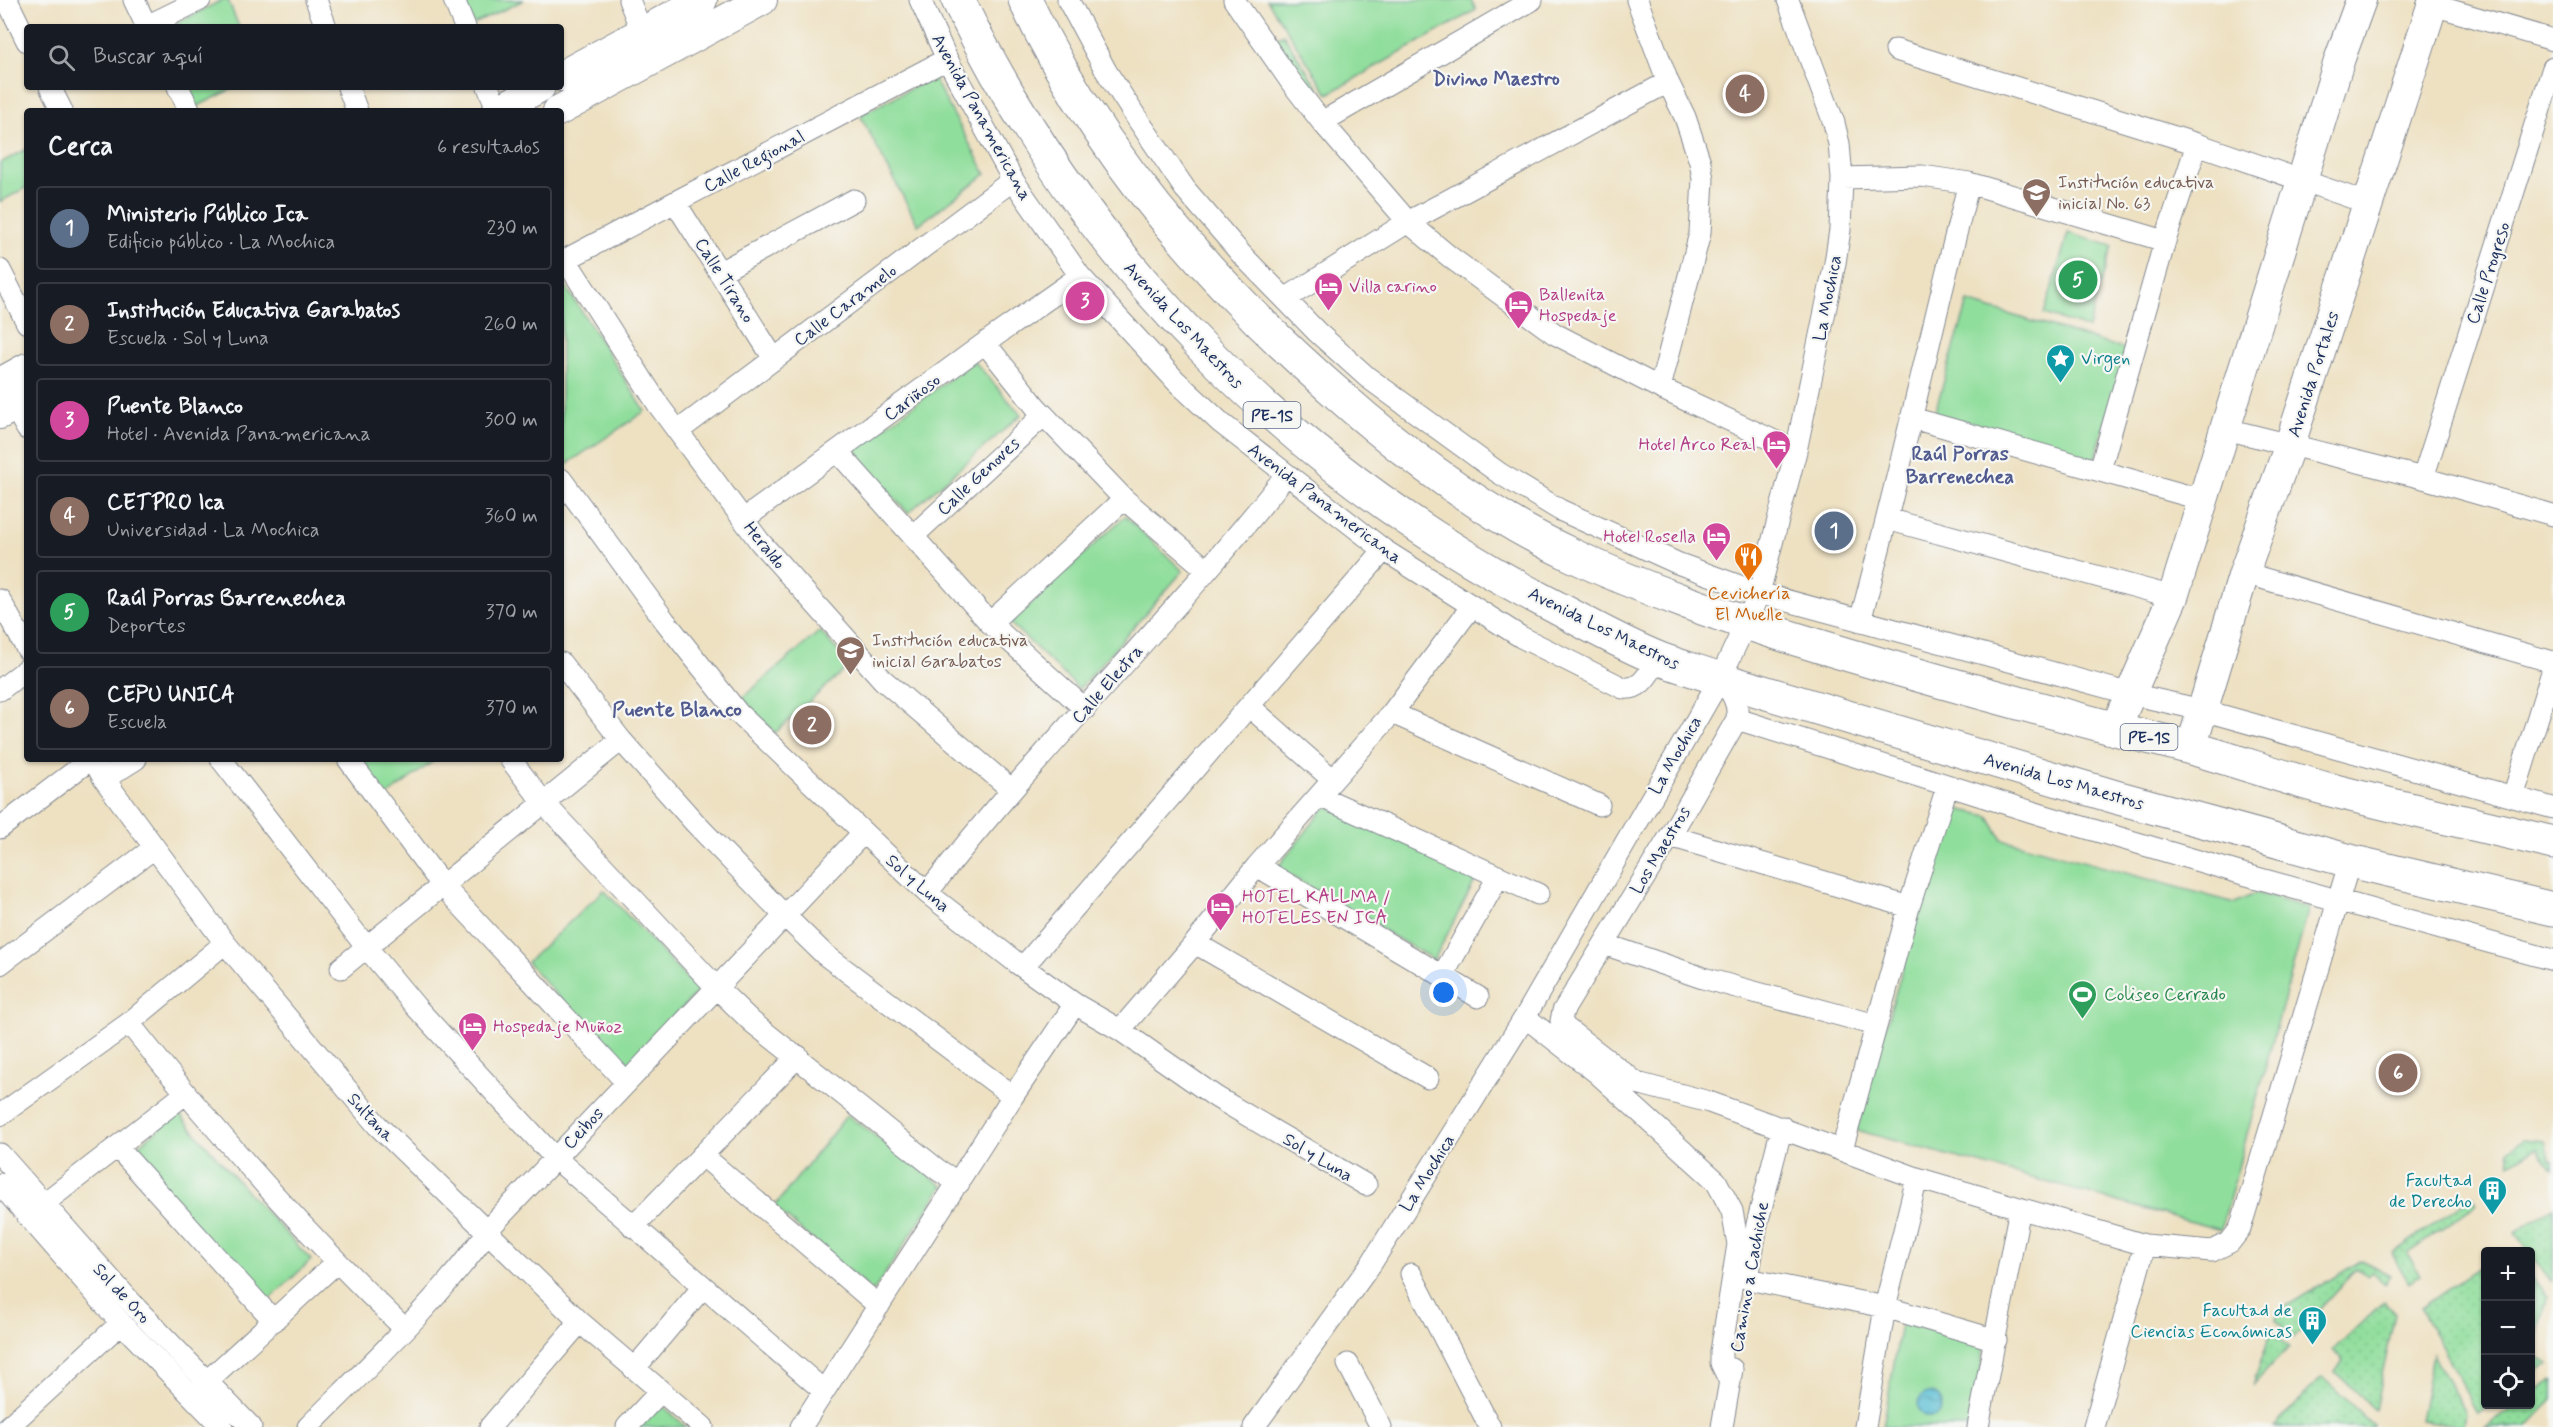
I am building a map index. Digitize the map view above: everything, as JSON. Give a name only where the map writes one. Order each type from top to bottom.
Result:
[{"type":"highway","name":"Avenida Los Maestros","points":[[958,0],[976,37],[1017,107],[1100,230],[1155,298],[1243,389],[1306,444],[1419,527],[1528,592],[1659,658],[1720,679],[2119,798],[2350,861],[2553,909]]},
{"type":"highway","name":"PE-1S","points":[[1025,0],[1064,75],[1155,206],[1218,281],[1251,315],[1300,362],[1376,428],[1435,473],[1483,505],[1571,555],[1674,598],[1852,656],[2191,748],[2328,790],[2553,843]]},
{"type":"street","points":[[134,0],[146,24]]},
{"type":"street","points":[[153,24],[200,0]]},
{"type":"street","points":[[316,0],[325,24]]},
{"type":"street","points":[[454,0],[464,24]]},
{"type":"street","points":[[628,0],[642,32]]},
{"type":"street","points":[[564,74],[702,0]]},
{"type":"street","points":[[564,108],[762,0]]},
{"type":"street","name":"Avenida Panamericana","points":[[920,0],[947,59],[1013,180],[1080,276],[1176,381],[1221,423],[1384,550],[1521,637],[1623,688],[1632,690],[1641,685],[1659,658]]},
{"type":"street","points":[[1068,0],[1106,70],[1185,189],[1242,255],[1317,332],[1367,377],[1476,457],[1533,495],[1602,531],[1677,563],[1759,593],[2131,694],[2202,710],[2553,808]]},
{"type":"street","points":[[1234,0],[1291,82],[1408,222],[1483,282],[1555,334],[1660,388],[1796,451]]},
{"type":"street","points":[[1323,122],[1498,9],[1532,0]]},
{"type":"street","points":[[1637,0],[1694,143],[1700,162],[1704,197],[1700,233],[1660,388]]},
{"type":"street","name":"La Mochica","points":[[1254,1427],[1371,1264],[1525,1017],[1720,679],[1759,593],[1796,451],[1840,230],[1842,178],[1839,144],[1834,123],[1788,0]]},
{"type":"street","points":[[2115,729],[2173,597],[2340,58],[2361,0]]},
{"type":"street","points":[[2434,3],[2553,40]]},
{"type":"street","name":"Avenida Portales","points":[[2191,748],[2244,573],[2290,444],[2370,204],[2434,3]]},
{"type":"street","points":[[8,5],[24,35]]},
{"type":"street","points":[[1896,50],[2197,144],[2370,204]]},
{"type":"street","name":"Calle Regional","points":[[564,261],[947,59]]},
{"type":"street","name":"Calle Progreso","points":[[2423,478],[2553,68]]},
{"type":"street","points":[[1285,299],[1408,222],[1668,82]]},
{"type":"street","points":[[52,90],[60,108]]},
{"type":"street","points":[[180,90],[188,108]]},
{"type":"street","points":[[349,90],[356,108]]},
{"type":"street","points":[[489,90],[496,108]]},
{"type":"street","points":[[502,108],[535,90]]},
{"type":"street","points":[[2100,470],[2165,241],[2197,144]]},
{"type":"street","points":[[1842,178],[1922,176],[1969,183],[2165,241]]},
{"type":"street","name":"Calle Caramelo","points":[[678,431],[1013,180]]},
{"type":"street","points":[[1860,621],[1969,183]]},
{"type":"street","points":[[720,272],[854,200]]},
{"type":"street","name":"Calle Tirano","points":[[675,202],[774,359]]},
{"type":"street","name":"Heraldo","points":[[564,261],[659,406],[744,519],[849,645],[882,680],[1012,790]]},
{"type":"street","points":[[0,270],[24,317]]},
{"type":"street","name":"Cariñoso","points":[[744,519],[1080,276]]},
{"type":"street","points":[[985,343],[1044,415],[1124,499],[1206,569]]},
{"type":"street","points":[[14,406],[24,377]]},
{"type":"street","name":"Calle Genoves","points":[[912,536],[1044,415]]},
{"type":"street","points":[[1912,418],[2203,500]]},
{"type":"street","points":[[2226,429],[2423,478],[2553,515]]},
{"type":"street","points":[[838,452],[990,623],[1085,709]]},
{"type":"street","name":"Calle Electra","points":[[927,893],[1012,790],[1085,709],[1286,475]]},
{"type":"street","name":"Sol y Luna","points":[[565,491],[738,713],[927,893],[1075,1004],[1120,1030],[1216,1096],[1366,1185]]},
{"type":"street","points":[[990,623],[1124,499]]},
{"type":"street","points":[[1887,519],[2173,597]]},
{"type":"street","points":[[1023,967],[1384,550]]},
{"type":"street","points":[[2244,573],[2553,663]]},
{"type":"street","points":[[0,600],[24,644]]},
{"type":"street","points":[[1120,1030],[1257,866],[1392,713],[1473,606]]},
{"type":"street","points":[[564,667],[621,740],[696,824],[824,954],[1013,1096]]},
{"type":"street","points":[[2513,797],[2553,669]]},
{"type":"street","points":[[0,690],[24,671]]},
{"type":"street","points":[[1720,679],[1734,696],[1738,707],[1737,719],[1947,787],[2553,960]]},
{"type":"street","points":[[1249,706],[1332,779]]},
{"type":"street","points":[[1392,713],[1599,805]]},
{"type":"street","name":"Los Maestros","points":[[1631,1091],[1566,1028],[1561,1021],[1563,1011],[1670,836],[1737,719]]},
{"type":"street","points":[[341,969],[621,740]]},
{"type":"street","points":[[0,828],[88,762]]},
{"type":"street","name":"Sultana","points":[[94,762],[225,943],[377,1125],[580,1323],[703,1427]]},
{"type":"street","points":[[104,779],[131,762]]},
{"type":"street","points":[[223,762],[367,948],[416,1007],[554,1158],[824,1392]]},
{"type":"street","points":[[350,762],[442,885],[626,1082]]},
{"type":"street","points":[[512,762],[544,803],[716,987],[752,1022],[798,1056],[938,1170],[959,1183]]},
{"type":"street","points":[[1842,1150],[1909,907],[1947,787]]},
{"type":"street","points":[[1319,796],[1538,894]]},
{"type":"street","name":"Ceibos","points":[[308,1427],[405,1329],[487,1232],[554,1158],[863,833]]},
{"type":"street","points":[[1670,836],[1909,907]]},
{"type":"street","points":[[0,964],[154,848]]},
{"type":"street","points":[[1631,1091],[1708,1102],[1917,1178],[2145,1245],[2212,1251],[2230,1242],[2240,1229],[2350,861]]},
{"type":"street","points":[[1257,866],[1478,997]]},
{"type":"street","points":[[1443,975],[1498,876]]},
{"type":"street","points":[[0,1115],[129,1023],[225,943]]},
{"type":"street","points":[[1195,943],[1428,1078]]},
{"type":"street","points":[[1605,944],[1703,978],[1876,1025]]},
{"type":"street","points":[[801,1427],[1013,1096],[1075,1004]]},
{"type":"street","points":[[1525,1017],[1631,1091],[1716,1180],[1732,1211],[1738,1244],[1720,1352],[1721,1362],[1730,1382]]},
{"type":"street","points":[[129,1023],[185,1094],[336,1263],[405,1329]]},
{"type":"street","points":[[633,1227],[798,1056]]},
{"type":"street","points":[[43,1204],[185,1094]]},
{"type":"street","name":"Camino a Cachiche","points":[[1722,1427],[1757,1224],[1782,1127]]},
{"type":"street","points":[[117,1148],[274,1321]]},
{"type":"street","name":"Sol de Oro","points":[[0,1154],[91,1259],[206,1383],[251,1427]]},
{"type":"street","points":[[702,1155],[879,1306]]},
{"type":"street","points":[[1865,1427],[1886,1307],[1917,1178]]},
{"type":"street","points":[[2,1190],[121,1323],[222,1427]]},
{"type":"street","points":[[1978,1427],[2020,1208]]},
{"type":"street","points":[[2094,1427],[2145,1245]]},
{"type":"street","points":[[206,1383],[336,1263]]},
{"type":"street","points":[[1411,1274],[1491,1427]]},
{"type":"street","points":[[1748,1279],[1886,1307],[1996,1340]]},
{"type":"street","points":[[634,1369],[703,1287]]},
{"type":"street","points":[[8,1427],[121,1323]]},
{"type":"street","points":[[490,1427],[580,1323]]},
{"type":"street","points":[[1348,1364],[1381,1427]]},
{"type":"street","points":[[627,1427],[660,1392]]},
{"type":"green space","points":[[222,0],[228,0],[238,24],[176,24]]},
{"type":"green space","points":[[463,0],[524,0],[474,24]]},
{"type":"green space","points":[[1267,0],[1471,0],[1476,10],[1328,94]]},
{"type":"green space","points":[[1283,34],[1323,96],[1314,102],[1272,41]]},
{"type":"green space","points":[[933,77],[986,174],[918,225],[860,115]]},
{"type":"green space","points":[[185,90],[230,90],[194,108]]},
{"type":"green space","points":[[24,151],[24,189],[0,202],[0,163]]},
{"type":"green space","points":[[2068,233],[2112,246],[2088,328],[2044,314]]},
{"type":"green space","points":[[564,284],[645,411],[564,466]]},
{"type":"green space","name":"Raúl Porras Barrenechea","points":[[1968,302],[2128,350],[2094,461],[1934,414]]},
{"type":"green space","points":[[974,361],[1021,415],[908,513],[852,451]]},
{"type":"green space","points":[[1125,516],[1183,571],[1079,689],[1010,623]]},
{"type":"green space","points":[[820,631],[850,665],[775,733],[742,698]]},
{"type":"green space","points":[[357,762],[432,762],[384,798]]},
{"type":"green space","points":[[1326,806],[1477,877],[1434,960],[1277,868]]},
{"type":"green space","name":"Coliseo Cerrado","points":[[1949,807],[1988,816],[2002,839],[2235,903],[2256,893],[2309,908],[2221,1230],[1856,1130]]},
{"type":"green space","points":[[604,890],[698,991],[624,1070],[527,962]]},
{"type":"green space","points":[[179,1114],[311,1260],[262,1307],[124,1156]]},
{"type":"green space","points":[[847,1115],[943,1186],[873,1292],[774,1207]]},
{"type":"green space","points":[[2523,1139],[2545,1141],[2549,1158],[2553,1160],[2553,1169],[2536,1148],[2510,1164],[2508,1151]]},
{"type":"green space","points":[[2473,1196],[2477,1204],[2407,1253],[2420,1275],[2409,1283],[2392,1254]]},
{"type":"green space","points":[[2553,1207],[2553,1275],[2551,1281],[2535,1260],[2535,1247],[2526,1247],[2515,1233]]},
{"type":"green space","points":[[2362,1260],[2391,1276],[2385,1284],[2372,1272],[2367,1276],[2356,1269],[2294,1338],[2275,1320],[2280,1310]]},
{"type":"green space","points":[[2481,1267],[2481,1409],[2484,1409],[2477,1413],[2421,1308]]},
{"type":"green space","points":[[2535,1280],[2547,1297],[2535,1348]]},
{"type":"green space","points":[[2384,1301],[2395,1313],[2375,1410],[2335,1372],[2343,1362],[2333,1350]]},
{"type":"green space","points":[[1901,1323],[1977,1339],[1984,1347],[1973,1427],[1883,1427]]},
{"type":"green space","points":[[2271,1331],[2289,1347],[2253,1385]]},
{"type":"green space","points":[[2433,1354],[2465,1413],[2463,1426],[2420,1420]]},
{"type":"green space","points":[[2535,1357],[2548,1364],[2535,1373]]},
{"type":"green space","points":[[2322,1377],[2373,1425],[2373,1427],[2273,1427]]},
{"type":"green space","points":[[2553,1380],[2553,1400],[2527,1427],[2485,1427],[2511,1409],[2535,1409],[2535,1392]]},
{"type":"green space","points":[[660,1406],[663,1406],[686,1427],[638,1427]]},
{"type":"water","points":[[1930,1393],[1939,1396],[1942,1405],[1939,1414],[1930,1417],[1921,1414],[1918,1405],[1921,1396]]},
{"type":"place","name":"CETPRO Ica","points":[[1745,94]]},
{"type":"place","name":"Institución educativa inicial No. 63","points":[[2037,218]]},
{"type":"place","name":"Raúl Porras Barrenechea","points":[[2078,280]]},
{"type":"place","name":"Puente Blanco","points":[[1085,301]]},
{"type":"place","name":"Villa carino","points":[[1328,312]]},
{"type":"place","name":"Ballenita Hospedaje","points":[[1518,330]]},
{"type":"place","name":"Virgen","points":[[2060,384]]},
{"type":"place","name":"Hotel Arco Real","points":[[1777,470]]},
{"type":"place","name":"Ministerio Público Ica","points":[[1834,531]]},
{"type":"place","name":"Hotel Rosella","points":[[1717,562]]},
{"type":"place","name":"Cevichería El Muelle","points":[[1749,582]]},
{"type":"place","name":"Institución educativa inicial Garabatos","points":[[851,676]]},
{"type":"place","name":"Institución Educativa Garabatos","points":[[812,725]]},
{"type":"place","name":"HOTEL KALLMA / HOTELES EN ICA","points":[[1221,932]]},
{"type":"place","name":"Coliseo Cerrado","points":[[2083,1020]]},
{"type":"place","name":"Hospedaje Muñoz","points":[[472,1052]]},
{"type":"place","name":"CEPU UNICA","points":[[2398,1073]]},
{"type":"place","name":"Facultad de Derecho","points":[[2493,1216]]},
{"type":"place","name":"Facultad de Ciencias Económicas","points":[[2313,1346]]},
{"type":"district","name":"Divino Maestro","points":[[1496,78]]},
{"type":"district","name":"Raúl Porras Barrenechea","points":[[1960,464]]},
{"type":"district","name":"Puente Blanco","points":[[677,709]]}]
